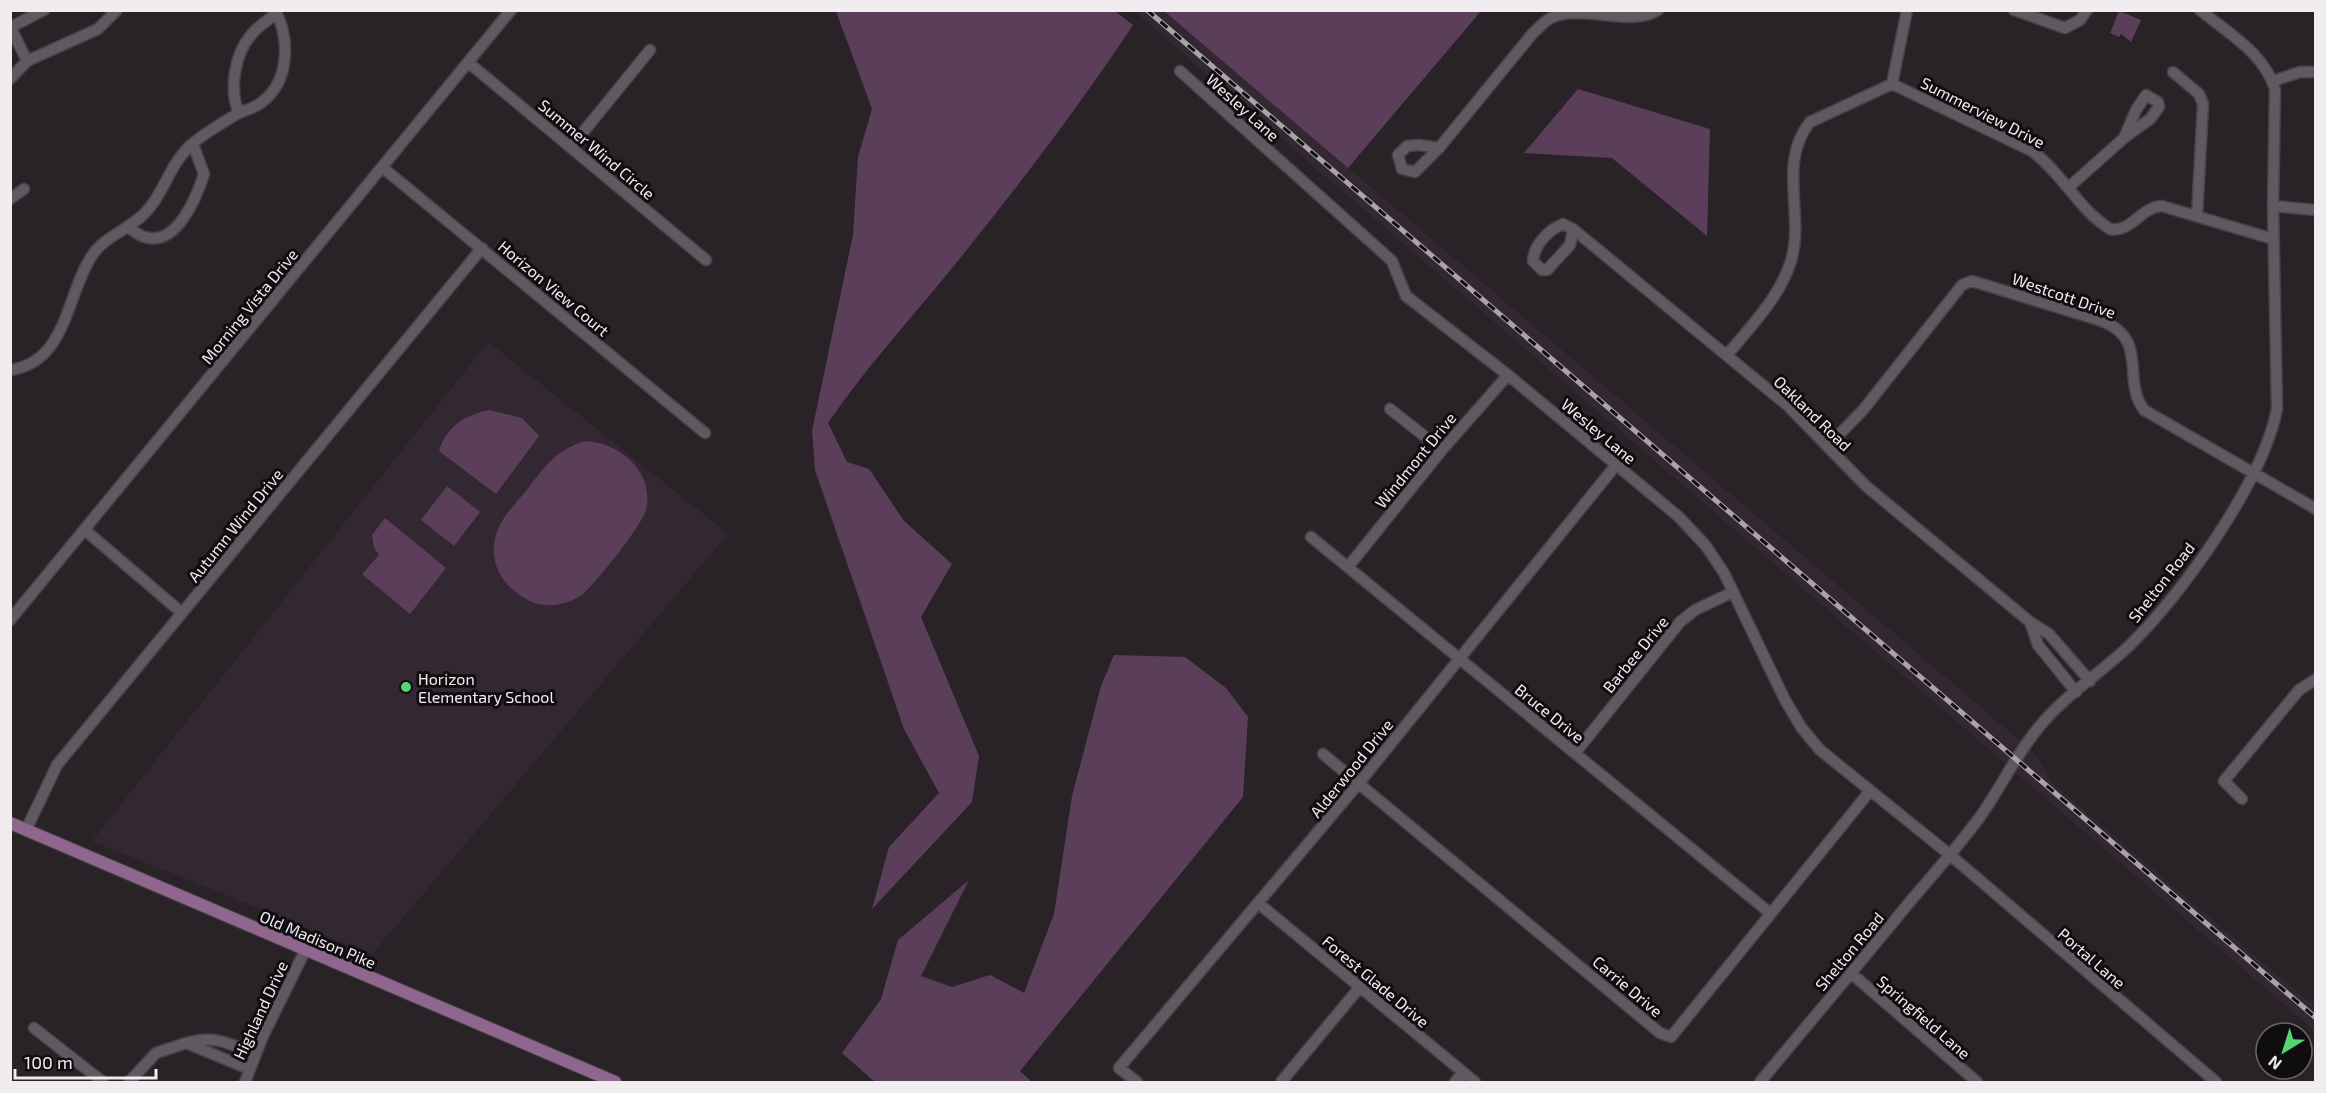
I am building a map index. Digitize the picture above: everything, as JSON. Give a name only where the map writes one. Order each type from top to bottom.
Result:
[{"type":"main road","name":"Old Madison Pike","points":[[10,823],[615,1083]]},
{"type":"street","points":[[27,61],[11,27],[44,10]]},
{"type":"street","points":[[10,79],[27,61],[98,29],[117,10]]},
{"type":"street","name":"Morning Vista Drive","points":[[10,620],[511,10]]},
{"type":"street","points":[[1438,148],[1533,33],[1549,19],[1566,13],[1632,15],[1653,14],[1658,10]]},
{"type":"street","points":[[1726,356],[1780,288],[1792,259],[1795,231],[1792,167],[1801,134],[1810,122],[1892,84],[1906,10]]},
{"type":"street","points":[[2014,10],[2065,28],[2080,20],[2088,10]]},
{"type":"street","name":"Shelton Road","points":[[1761,1083],[1977,821],[2009,767],[2049,715],[2131,643],[2175,592],[2226,522],[2254,473],[2272,432],[2277,409],[2273,239],[2276,115],[2273,81],[2257,57],[2200,10]]},
{"type":"street","points":[[10,370],[23,369],[47,354],[93,255],[145,214],[179,157],[193,144],[239,113],[262,103],[278,80],[287,45],[276,12],[250,36],[241,54],[232,98],[239,113]]},
{"type":"street","points":[[571,147],[650,50]]},
{"type":"street","name":"Summer Wind Circle","points":[[469,63],[706,260]]},
{"type":"street","name":"Wesley Lane","points":[[1180,71],[1392,261],[1406,296],[1508,375],[1679,517],[1706,546],[1733,592],[1801,727],[1820,750],[1949,854]]},
{"type":"street","points":[[2173,72],[2199,94],[2203,104],[2197,216]]},
{"type":"street","points":[[2273,81],[2300,72],[2316,72]]},
{"type":"street","name":"Summerview Drive","points":[[1892,84],[2021,144],[2044,160],[2087,210],[2110,230],[2123,229],[2154,206],[2172,208],[2273,239]]},
{"type":"street","points":[[2069,187],[2124,138]]},
{"type":"street","points":[[128,227],[145,237],[157,237],[173,229],[184,219],[195,200],[204,174],[193,144]]},
{"type":"street","name":"Horizon View Court","points":[[382,167],[705,433]]},
{"type":"street","points":[[10,199],[24,189]]},
{"type":"street","points":[[2273,206],[2316,210]]},
{"type":"street","name":"Oakland Road","points":[[1573,229],[1788,406],[1866,486],[2030,622],[2049,634],[2090,681]]},
{"type":"street","name":"Autumn Wind Drive","points":[[26,830],[57,765],[482,248]]},
{"type":"street","name":"Westcott Drive","points":[[1828,446],[1863,410],[1958,290],[1972,281],[2102,321],[2119,330],[2130,345],[2136,394],[2144,410],[2316,510]]},
{"type":"street","name":"Windmont Drive","points":[[1348,567],[1442,450],[1508,375]]},
{"type":"street","points":[[1390,409],[1442,450]]},
{"type":"street","name":"Alderwood Drive","points":[[1137,1083],[1119,1068],[1359,783],[1616,465]]},
{"type":"street","points":[[85,530],[182,613]]},
{"type":"street","name":"Bruce Drive","points":[[1311,537],[1770,913]]},
{"type":"street","name":"Barbee Drive","points":[[1575,753],[1680,622],[1695,610],[1733,592]]},
{"type":"street","name":"Oakland Road","points":[[2030,622],[2038,645],[2076,692]]},
{"type":"street","points":[[2242,799],[2224,782],[2299,690],[2316,679]]},
{"type":"street","name":"Carrie Drive","points":[[1323,754],[1660,1032],[1671,1037],[1870,790]]},
{"type":"street","name":"Portal Lane","points":[[1949,854],[2216,1083]]},
{"type":"street","name":"Forest Glade Drive","points":[[1258,903],[1474,1083]]},
{"type":"street","name":"Highland Drive","points":[[245,1083],[255,1054],[305,951]]},
{"type":"street","name":"Springfield Lane","points":[[1851,973],[1977,1083]]},
{"type":"street","points":[[1281,1083],[1360,987]]},
{"type":"street","points":[[34,1028],[103,1083]]},
{"type":"street","points":[[129,1083],[156,1053],[205,1038],[223,1040],[255,1054]]},
{"type":"street","points":[[186,1043],[249,1069]]},
{"type":"street","points":[[1455,1083],[1463,1073]]},
{"type":"shaded area","points":[[836,11],[1115,11],[1133,25],[1067,120],[1020,182],[871,365],[828,423],[847,462],[869,469],[904,521],[952,564],[921,617],[979,756],[972,802],[872,909],[889,847],[939,793],[904,729],[815,470],[812,431],[853,235],[858,157],[872,109]]},
{"type":"shaded area","points":[[1134,11],[1164,11],[2010,732],[2036,755],[2052,783],[2315,1007],[2315,1031],[2314,1021],[2303,1021]]},
{"type":"shaded area","points":[[1164,11],[1481,11],[1348,168]]},
{"type":"shaded area","points":[[2119,11],[2141,20],[2131,42],[2121,34],[2119,37],[2110,33]]},
{"type":"shaded area","points":[[1578,89],[1710,129],[1707,236],[1612,158],[1524,153]]},
{"type":"shaded area","name":"Horizon Elementary School","points":[[488,342],[728,534],[372,954],[92,841]]},
{"type":"shaded area","points":[[489,410],[522,418],[539,436],[496,494],[439,451],[442,442],[458,423],[472,415]]},
{"type":"shaded area","points":[[585,441],[610,447],[622,453],[632,462],[645,483],[646,510],[618,553],[584,593],[573,600],[559,604],[538,604],[513,590],[499,573],[494,552],[498,529],[507,514],[545,468],[565,450]]},
{"type":"shaded area","points":[[447,486],[480,512],[454,546],[421,520]]},
{"type":"shaded area","points":[[385,518],[446,568],[410,614],[362,574],[379,555],[374,547],[372,535]]},
{"type":"shaded area","points":[[1114,655],[1185,657],[1226,688],[1248,717],[1243,797],[1020,1071],[1032,1082],[875,1082],[842,1053],[881,999],[898,940],[969,880],[921,976],[952,987],[990,975],[1024,993],[1054,914],[1072,796],[1101,686]]},
{"type":"railway","points":[[1147,10],[2316,1018]]},
{"type":"place","name":"Horizon Elementary School","points":[[406,687]]}]
